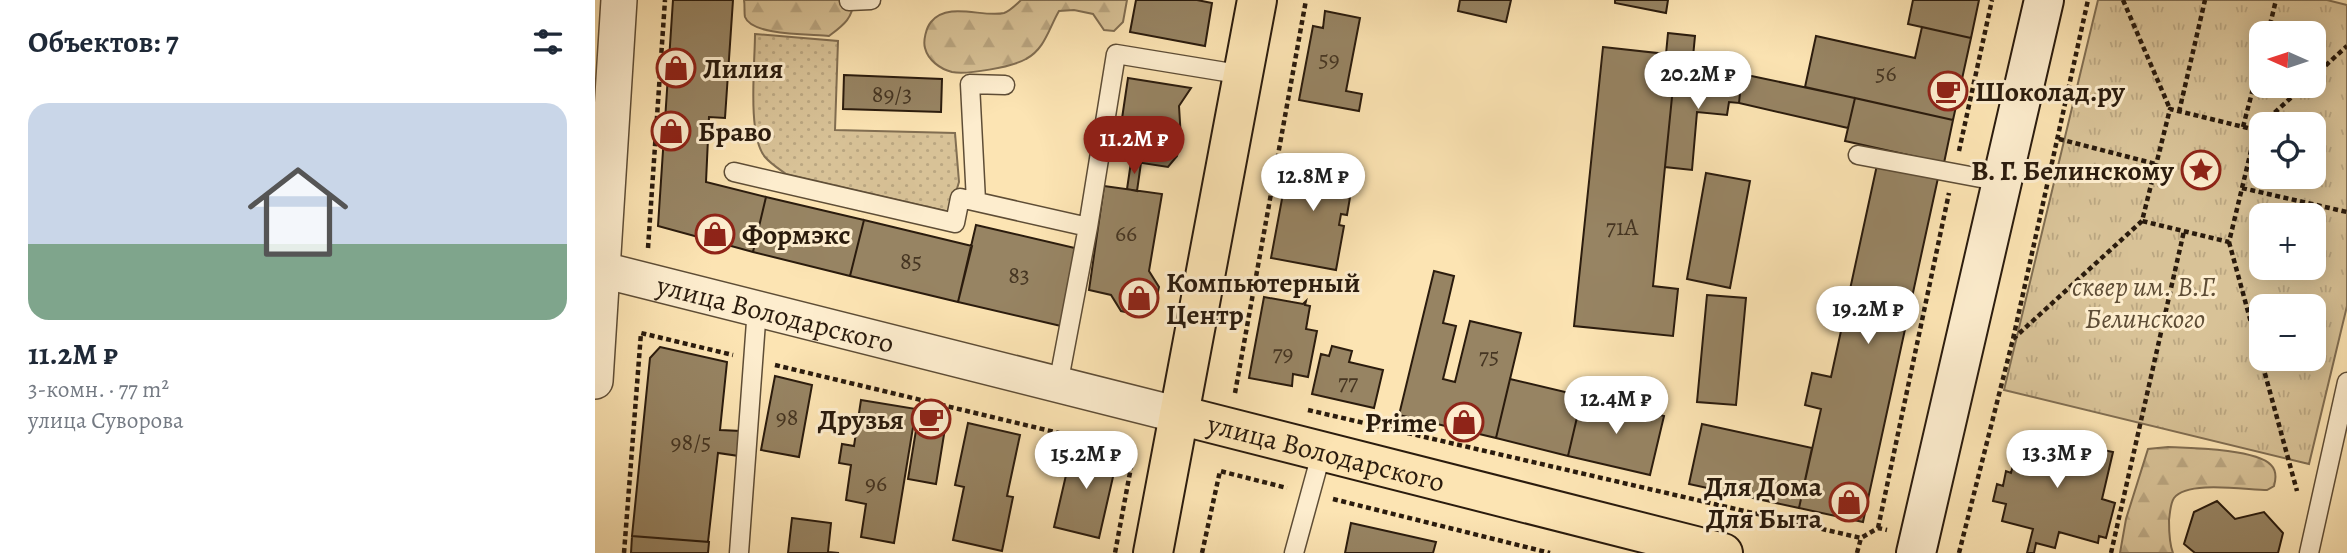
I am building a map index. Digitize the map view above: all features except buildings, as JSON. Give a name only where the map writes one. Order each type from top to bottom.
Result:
[{"type":"main road","points":[[1153,553],[1257,0]]},
{"type":"main road","points":[[1916,553],[2044,0]]},
{"type":"main road","name":"улица Володарского","points":[[1179,415],[1322,451],[1643,543],[1723,553]]},
{"type":"street","points":[[595,381],[603,270],[604,113],[619,0]]},
{"type":"street","name":"улица Володарского","points":[[603,270],[1179,415]]},
{"type":"lane","points":[[849,1],[871,0]]},
{"type":"lane","points":[[1058,384],[1088,227],[1116,54],[1244,75]]},
{"type":"lane","points":[[976,201],[970,84],[1005,85]]},
{"type":"lane","points":[[1858,155],[2002,182]]},
{"type":"lane","points":[[734,172],[955,223],[960,198],[1088,227]]},
{"type":"lane","points":[[739,553],[757,308]]},
{"type":"lane","points":[[2310,548],[2347,382]]},
{"type":"lane","points":[[1294,553],[1322,451]]},
{"type":"path","points":[[648,249],[665,0]]},
{"type":"path","points":[[1247,395],[1233,392],[1305,0]]},
{"type":"path","points":[[1300,408],[1861,538],[1878,528],[1992,0]]},
{"type":"path","points":[[1959,553],[2013,339],[2088,0]]},
{"type":"path","points":[[2013,339],[2142,221],[2169,109],[2123,0]]},
{"type":"path","points":[[2179,112],[2205,0]]},
{"type":"path","points":[[2271,21],[2276,0]]},
{"type":"path","points":[[2326,65],[2347,46]]},
{"type":"path","points":[[2243,127],[2251,98]]},
{"type":"path","points":[[2276,112],[2291,98]]},
{"type":"path","points":[[2169,109],[2249,128]]},
{"type":"path","points":[[2059,138],[2156,164]]},
{"type":"path","points":[[2249,159],[2229,242],[2310,548]]},
{"type":"path","points":[[2242,188],[2347,212]]},
{"type":"path","points":[[2142,221],[2229,242]]},
{"type":"path","points":[[2111,553],[2183,231]]},
{"type":"path","points":[[624,553],[641,333],[1134,451],[1115,553]]},
{"type":"path","points":[[1202,553],[1220,471],[1550,553]]},
{"type":"path","points":[[1857,553],[1861,538]]},
{"type":"green space","points":[[744,0],[853,0],[853,6],[843,25],[829,36],[783,33],[759,28],[745,17]]},
{"type":"green space","points":[[1021,0],[1127,0],[1123,22],[1114,31],[1104,30],[1093,14],[1074,10],[1059,11],[1038,50],[1011,65],[959,73],[943,69],[929,56],[924,45],[925,35],[931,22],[938,16],[956,11],[1004,13]]},
{"type":"green space","name":"сквер им. В.Г. Белинского","points":[[2098,0],[2327,0],[2347,5],[2347,306],[2309,464],[2004,390]]},
{"type":"green space","points":[[755,34],[838,41],[835,130],[955,133],[959,182],[950,212],[786,174],[770,162],[759,147],[754,116]]},
{"type":"green space","points":[[2168,447],[2222,450],[2263,460],[2274,470],[2274,486],[2267,490],[2204,488],[2181,492],[2174,498],[2170,512],[2169,537],[2173,553],[2120,553],[2126,519],[2148,449]]},
{"type":"place","name":"Лилия","points":[[676,68]]},
{"type":"place","name":"Шоколад.ру","points":[[1948,91]]},
{"type":"place","name":"Браво","points":[[671,131]]},
{"type":"place","name":"В. Г. Белинскому","points":[[2201,170]]},
{"type":"place","name":"Формэкс","points":[[715,234]]},
{"type":"place","name":"Компьютерный Центр","points":[[1139,298]]},
{"type":"place","name":"Друзья","points":[[931,419]]},
{"type":"place","name":"Prime","points":[[1464,422]]},
{"type":"place","name":"Для Дома Для Быта","points":[[1849,502]]}]
